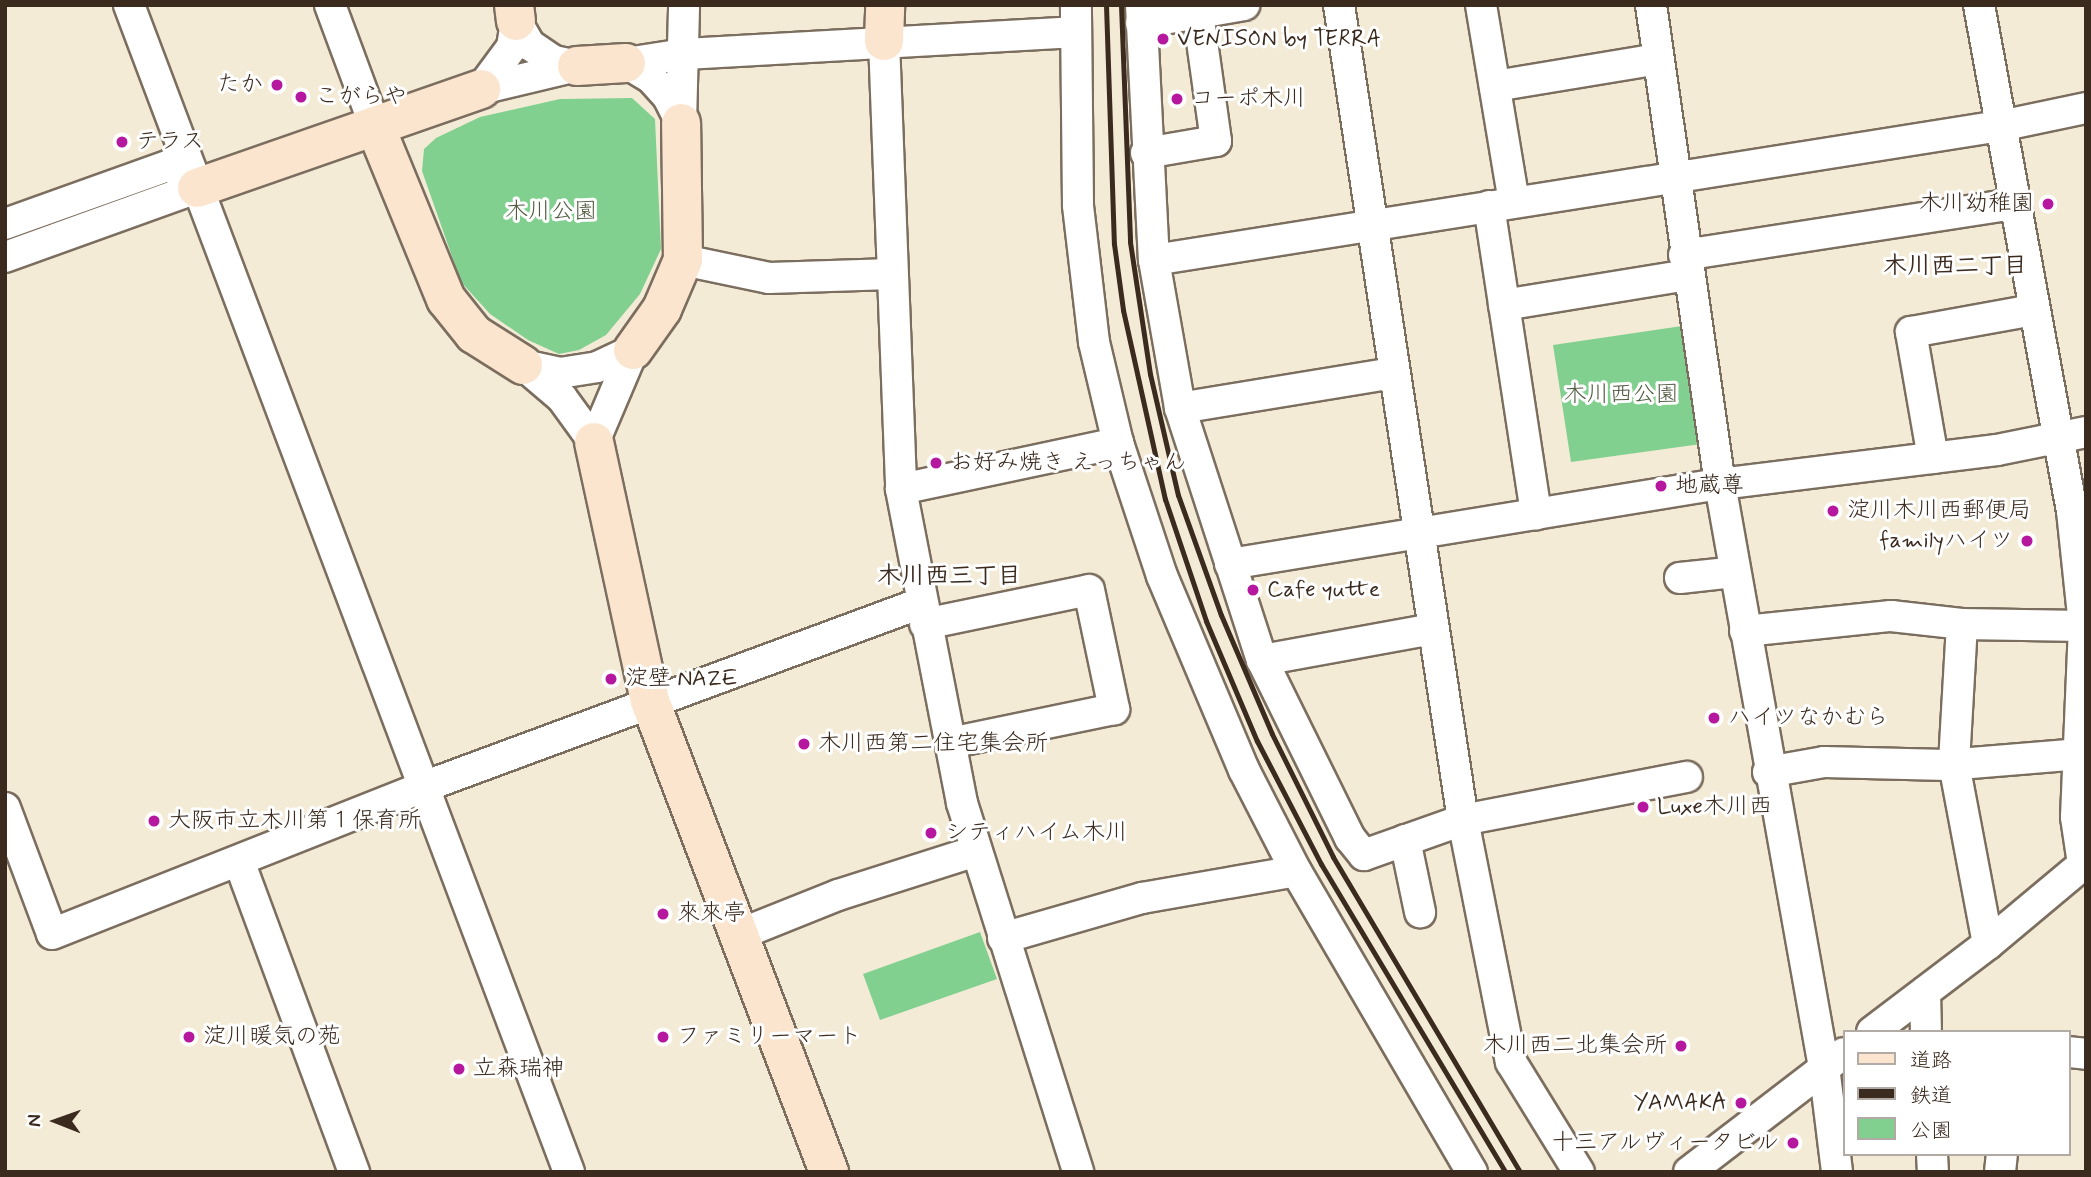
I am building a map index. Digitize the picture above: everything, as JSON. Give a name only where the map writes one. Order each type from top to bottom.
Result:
[{"type":"street","points":[[129,5],[426,786],[569,1172]]},
{"type":"street","points":[[330,5],[375,126],[446,299],[474,334],[523,365],[562,398],[594,443],[650,701],[829,1172]]},
{"type":"street","points":[[594,443],[632,350],[662,309],[683,260],[681,123],[685,54],[684,5]]},
{"type":"street","points":[[1244,5],[1198,13],[1141,14],[1146,153],[1154,260],[1180,408],[1262,660],[1350,838],[1364,855],[1463,820],[1687,776]]},
{"type":"street","points":[[1339,5],[1370,225],[1463,820],[1511,1062],[1579,1172]]},
{"type":"street","points":[[1481,5],[1495,86],[1502,204],[1504,305],[1536,514]]},
{"type":"street","points":[[1651,5],[1672,177],[1768,772],[1834,1060],[1837,1172]]},
{"type":"street","points":[[1875,1030],[1988,944],[2084,863],[2076,817],[2081,754],[2084,626],[2072,511],[2056,437],[1979,5]]},
{"type":"street","points":[[481,89],[512,47],[515,13]]},
{"type":"street","points":[[515,13],[530,45],[554,61],[577,66]]},
{"type":"street","points":[[1146,153],[1216,141],[1198,13]]},
{"type":"street","points":[[5,257],[481,89],[577,66],[626,63],[884,23],[1076,18],[1078,205],[1094,342],[1118,443],[1162,576],[1244,770],[1296,871],[1472,1172]]},
{"type":"street","points":[[884,23],[901,489],[950,743],[976,850],[1078,1172]]},
{"type":"street","points":[[1495,86],[1658,59]]},
{"type":"street","points":[[626,63],[651,78],[668,97],[681,123]]},
{"type":"street","points":[[1154,260],[2000,126],[2086,108]]},
{"type":"street","points":[[5,224],[170,165],[197,188]]},
{"type":"street","points":[[1504,305],[1686,265],[2014,204]]},
{"type":"street","points":[[683,260],[769,278],[892,274]]},
{"type":"street","points":[[1933,458],[1911,332],[2033,310]]},
{"type":"street","points":[[523,365],[560,373],[597,367],[632,350]]},
{"type":"street","points":[[1180,408],[1393,373]]},
{"type":"street","points":[[1230,564],[1720,484],[1933,458],[2086,432]]},
{"type":"street","points":[[901,489],[1118,443]]},
{"type":"street","points":[[1680,578],[1735,572]]},
{"type":"street","points":[[5,808],[52,934],[426,786],[650,701],[923,613],[1089,590],[1114,709],[950,743]]},
{"type":"street","points":[[1745,631],[1891,615],[1962,624],[2084,626]]},
{"type":"street","points":[[1962,624],[1954,764],[1988,944]]},
{"type":"street","points":[[1262,660],[1433,629]]},
{"type":"street","points":[[1768,772],[1824,762],[1954,764],[2081,754]]},
{"type":"street","points":[[1405,841],[1420,912]]},
{"type":"street","points":[[738,935],[838,895],[976,850]]},
{"type":"street","points":[[239,861],[354,1172]]},
{"type":"street","points":[[1003,939],[1142,898],[1296,871]]},
{"type":"street","points":[[1924,992],[1926,1030]]},
{"type":"street","points":[[1689,1172],[1834,1060]]},
{"type":"green space","name":"木川公園","points":[[632,98],[655,119],[661,249],[640,294],[606,335],[579,350],[559,354],[528,340],[490,314],[461,282],[422,171],[424,149],[436,138],[480,117],[560,99]]},
{"type":"green space","name":"木川西公園","points":[[1682,326],[1701,444],[1571,462],[1553,345]]},
{"type":"green space","points":[[980,932],[997,979],[880,1020],[863,974]]},
{"type":"railway","points":[[1106,5],[1114,244],[1123,310],[1165,499],[1206,621],[1257,741],[1321,864],[1505,1172]]},
{"type":"railway","points":[[1121,5],[1130,242],[1150,374],[1178,495],[1221,615],[1272,734],[1333,857],[1520,1172]]},
{"type":"place","name":"VENISON by TERRA","points":[[1163,39]]},
{"type":"place","name":"たか","points":[[277,85]]},
{"type":"place","name":"こがらや","points":[[301,97]]},
{"type":"place","name":"コーポ木川","points":[[1177,99]]},
{"type":"place","name":"テラス","points":[[122,142]]},
{"type":"place","name":"木川幼稚園","points":[[2048,204]]},
{"type":"place","name":"お好み焼き えっちゃん","points":[[936,463]]},
{"type":"place","name":"地蔵尊","points":[[1661,486]]},
{"type":"place","name":"淀川木川西郵便局","points":[[1833,511]]},
{"type":"place","name":"familyハイツ","points":[[2027,541]]},
{"type":"place","name":"Cafe yutte","points":[[1253,590]]},
{"type":"place","name":"淀壁 NAZE","points":[[611,679]]},
{"type":"place","name":"ハイツなかむら","points":[[1714,718]]},
{"type":"place","name":"木川西第二住宅集会所","points":[[804,744]]},
{"type":"place","name":"Luxe木川西","points":[[1643,807]]},
{"type":"place","name":"大阪市立木川第１保育所","points":[[154,821]]},
{"type":"place","name":"シティハイム木川","points":[[931,833]]},
{"type":"place","name":"來來亭","points":[[663,914]]},
{"type":"place","name":"淀川暖気の苑","points":[[189,1037]]},
{"type":"place","name":"ファミリーマート","points":[[663,1037]]},
{"type":"place","name":"木川西二北集会所","points":[[1681,1046]]},
{"type":"place","name":"立森瑞神","points":[[459,1069]]},
{"type":"place","name":"YAMAKA","points":[[1741,1103]]},
{"type":"place","name":"十三アルヴィータビル","points":[[1793,1143]]},
{"type":"district","name":"木川西二丁目","points":[[1955,267]]},
{"type":"district","name":"木川西三丁目","points":[[949,577]]}]
